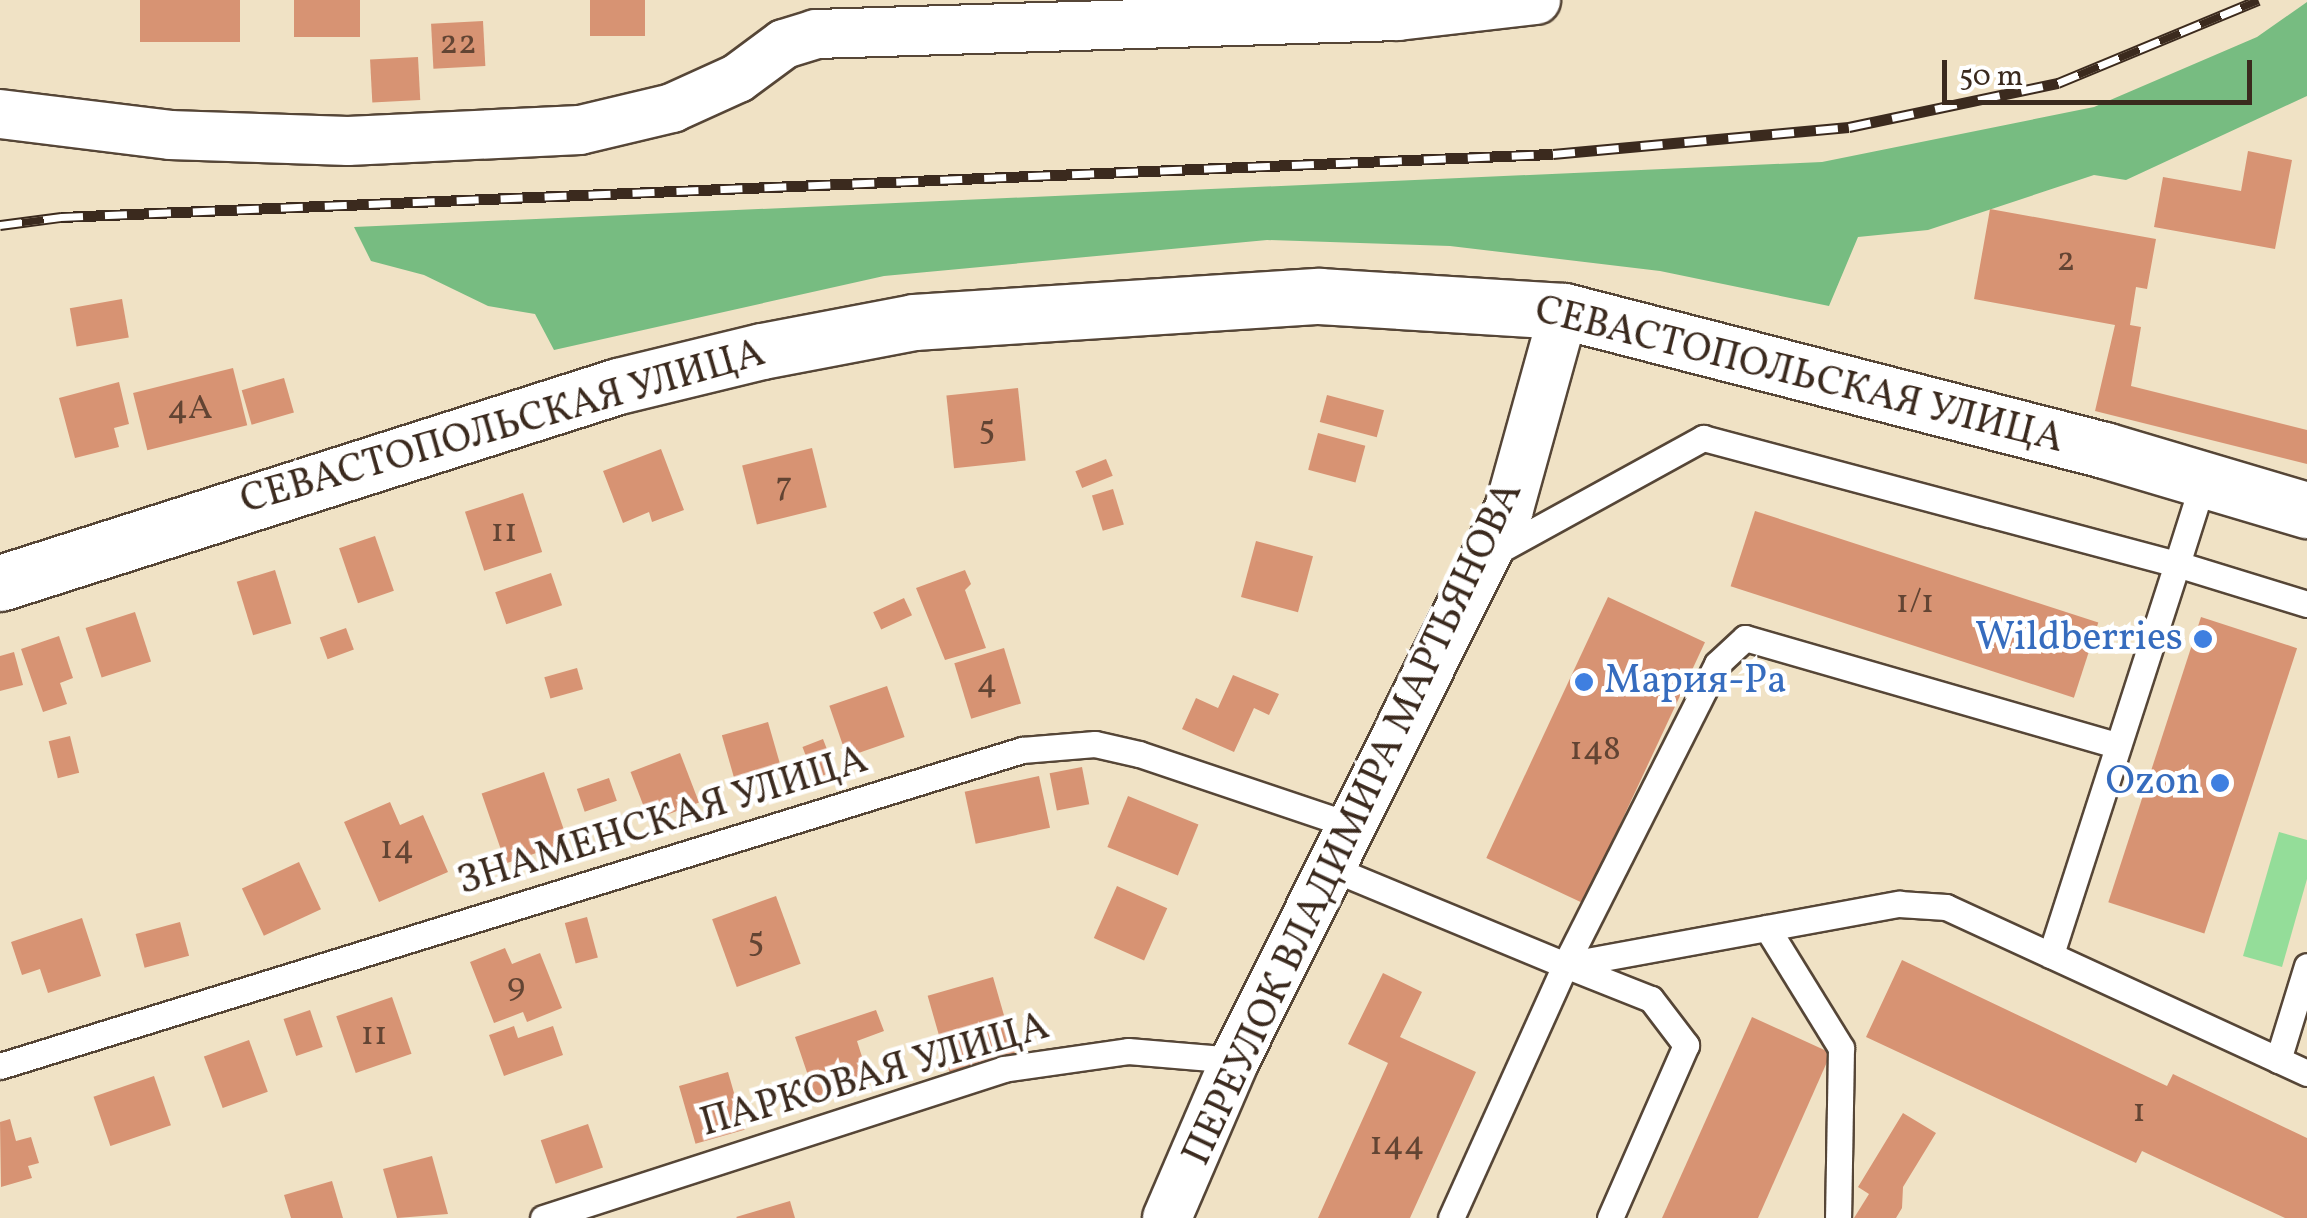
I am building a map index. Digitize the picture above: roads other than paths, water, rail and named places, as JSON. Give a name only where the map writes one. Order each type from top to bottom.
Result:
[{"type":"street","points":[[0,114],[170,134],[348,141],[580,130],[672,108],[738,78],[784,44],[816,34],[1126,8],[1398,16],[1536,0]]},
{"type":"street","name":"СЕВАСТОПОЛЬСКАЯ УЛИЦА","points":[[0,583],[618,386],[914,322],[1319,296],[1564,311],[2204,479],[2307,510]]},
{"type":"street","name":"ПЕРЕУЛОК ВЛАДИМИРА МАРТЬЯНОВА","points":[[1167,1218],[1236,1060],[1350,824],[1488,556],[1520,479],[1564,311]]},
{"type":"lane","points":[[1488,556],[1703,438],[2177,564],[2307,604]]},
{"type":"lane","points":[[2051,956],[2204,479]]},
{"type":"lane","points":[[1450,1218],[1564,965],[1716,664],[1745,638],[2118,746]]},
{"type":"lane","name":"ЗНАМЕНСКАЯ УЛИЦА","points":[[0,1066],[1022,750],[1095,744],[1139,754],[1350,824]]},
{"type":"lane","points":[[1331,868],[1651,1000],[1686,1045],[1610,1218]]},
{"type":"lane","points":[[1564,965],[1921,903],[1946,907],[2307,1074]]},
{"type":"lane","points":[[1768,928],[1841,1048],[1838,1218]]},
{"type":"lane","points":[[2278,1060],[2307,966]]},
{"type":"lane","name":"ПАРКОВАЯ УЛИЦА","points":[[542,1218],[1002,1069],[1128,1051],[1236,1060]]},
{"type":"railway","points":[[0,225],[61,217],[1553,154],[1849,127],[2058,83],[2258,0]]},
{"type":"place","name":"Wildberries","points":[[2203,639]]},
{"type":"place","name":"Мария-Ра","points":[[1584,682]]},
{"type":"place","name":"Ozon","points":[[2220,783]]}]
